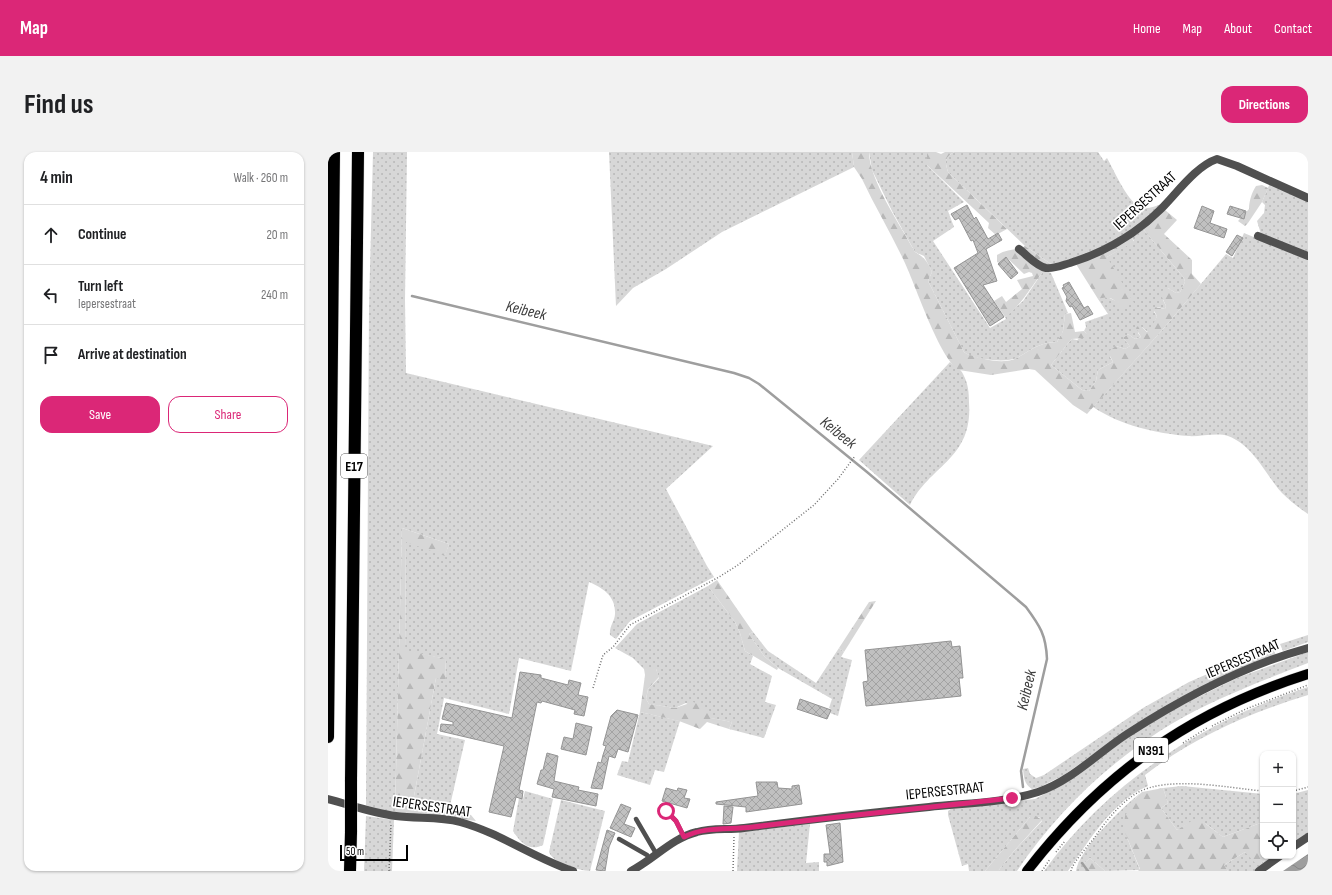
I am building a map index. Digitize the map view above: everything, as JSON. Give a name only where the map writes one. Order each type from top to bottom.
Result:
[{"type":"highway","name":"E17","points":[[328,737],[334,152]]},
{"type":"highway","name":"E17","points":[[350,871],[358,152]]},
{"type":"main road","name":"N391","points":[[1028,871],[1064,826],[1088,801],[1114,778],[1151,750],[1224,707],[1260,691],[1308,674]]},
{"type":"street","name":"IEPERSESTRAAT","points":[[1019,249],[1038,264],[1048,268],[1077,260],[1106,249],[1132,234],[1160,211],[1202,167],[1217,159],[1237,166],[1308,198]]},
{"type":"street","points":[[1258,236],[1308,256]]},
{"type":"street","name":"IEPERSESTRAAT","points":[[631,871],[684,837],[707,830],[734,830],[844,815],[1012,798],[1037,792],[1061,780],[1124,736],[1188,698],[1244,672],[1308,648]]},
{"type":"street","name":"IEPERSESTRAAT","points":[[328,799],[377,813],[458,821],[469,824],[544,861],[573,871]]},
{"type":"street","points":[[1296,845],[1308,837]]},
{"type":"street","points":[[1259,871],[1276,859]]},
{"type":"lane","points":[[662,806],[676,821],[684,837]]},
{"type":"lane","points":[[636,819],[654,857]]},
{"type":"lane","points":[[619,839],[647,855],[654,857]]},
{"type":"path","points":[[593,688],[603,655],[613,647],[630,625],[719,577],[738,565],[814,505],[838,479],[855,456]]},
{"type":"path","points":[[1177,746],[1210,726],[1246,709],[1308,686]]},
{"type":"path","points":[[1070,871],[1100,830],[1121,806],[1137,793],[1150,788],[1166,785],[1188,784],[1260,791]]},
{"type":"path","points":[[1296,790],[1308,787]]},
{"type":"path","points":[[389,871],[390,826],[397,816]]},
{"type":"path","points":[[732,871],[734,830]]},
{"type":"path","points":[[1042,871],[1070,836]]},
{"type":"green space","points":[[373,152],[407,152],[405,300],[406,373],[713,446],[666,489],[714,577],[630,621],[616,639],[610,635],[610,629],[615,617],[613,602],[604,590],[589,582],[571,671],[519,658],[509,714],[444,698],[437,734],[465,740],[449,810],[412,807],[436,678],[445,679],[446,659],[405,651],[406,541],[445,555],[449,544],[402,528],[395,812],[378,810],[366,805],[369,307]]},
{"type":"green space","points":[[609,152],[852,152],[854,167],[722,232],[666,269],[633,288],[616,306]]},
{"type":"green space","points":[[852,152],[869,152],[870,163],[880,189],[915,252],[929,265],[932,272],[928,281],[964,352],[967,354],[999,361],[1017,358],[1040,345],[1057,342],[1063,331],[1065,314],[1071,313],[1075,332],[1084,331],[1087,334],[1084,338],[1072,339],[1051,365],[1082,390],[1089,391],[1096,381],[1098,370],[1113,362],[1108,352],[1116,346],[1125,349],[1130,346],[1123,338],[1128,334],[1135,339],[1141,337],[1136,328],[1138,326],[1142,327],[1147,332],[1151,329],[1157,316],[1153,309],[1154,307],[1165,309],[1166,306],[1161,295],[1163,290],[1168,288],[1176,293],[1180,292],[1185,282],[1184,278],[1143,229],[1165,210],[1177,220],[1164,234],[1192,260],[1192,274],[1201,284],[1087,414],[1073,405],[1035,370],[1029,369],[991,375],[959,370],[951,363],[936,337],[899,251],[862,179],[854,167]]},
{"type":"green space","points":[[869,152],[927,152],[927,165],[964,202],[948,211],[954,227],[933,241],[990,328],[1006,319],[1005,317],[1023,301],[1044,270],[1051,273],[1068,313],[1065,314],[1063,331],[1057,342],[1040,345],[1012,360],[982,359],[964,352],[928,281],[932,272],[924,256],[915,252],[892,211],[872,170]]},
{"type":"green space","points":[[927,152],[936,152],[941,154],[945,152],[954,152],[946,160],[948,172],[1007,229],[996,235],[988,228],[989,223],[927,165]]},
{"type":"green space","points":[[954,152],[1098,152],[1104,161],[1107,158],[1127,194],[1138,206],[1148,208],[1161,204],[1126,237],[1074,259],[1051,264],[1025,246],[948,172],[946,160]]},
{"type":"green space","points":[[1270,183],[1308,200],[1308,253],[1261,234],[1257,221],[1264,213],[1265,205],[1262,202]]},
{"type":"green space","points":[[1262,185],[1268,188],[1262,202],[1245,226],[1238,221],[1249,209],[1251,197],[1256,186]]},
{"type":"green space","points":[[1143,229],[1184,278],[1185,282],[1180,292],[1176,293],[1168,288],[1163,300],[1166,306],[1165,309],[1157,307],[1154,312],[1157,316],[1152,329],[1148,332],[1142,327],[1138,333],[1141,337],[1135,339],[1128,334],[1123,338],[1130,346],[1125,349],[1116,346],[1110,357],[1113,362],[1098,370],[1096,381],[1089,391],[1082,390],[1051,365],[1072,339],[1077,340],[1087,334],[1084,331],[1086,327],[1085,322],[1108,314],[1098,299],[1107,297],[1116,301],[1107,257],[1134,241],[1132,238]]},
{"type":"green space","points":[[1244,233],[1308,260],[1308,514],[1282,493],[1245,446],[1228,436],[1219,434],[1188,436],[1151,431],[1127,424],[1104,414],[1093,407],[1164,328],[1226,254],[1233,258]]},
{"type":"green space","points":[[1132,238],[1134,242],[1107,257],[1134,303],[1121,308],[1116,302],[1109,298],[1098,299],[1076,264]]},
{"type":"green space","points":[[1025,246],[1051,264],[1018,305],[1005,317],[994,301],[1002,296],[1006,302],[1022,289],[1017,280],[1033,276],[1032,273],[1029,272],[1024,274],[1007,258],[999,263],[997,262],[997,255],[1005,251],[1019,249]]},
{"type":"green space","points":[[950,362],[962,372],[968,388],[968,422],[964,437],[948,460],[918,491],[910,505],[859,460]]},
{"type":"green space","points":[[402,528],[449,544],[445,556],[406,542],[405,650],[446,659],[445,680],[436,678],[412,807],[449,810],[471,815],[476,821],[395,812]]},
{"type":"green space","points":[[717,580],[753,632],[749,634],[764,656],[778,668],[777,670],[745,651],[735,622],[708,586]]},
{"type":"green space","points":[[708,586],[735,622],[745,651],[753,656],[750,664],[772,676],[765,702],[776,705],[764,738],[729,729],[732,722],[710,718],[686,703],[675,708],[649,704],[646,699],[648,689],[659,678],[656,669],[644,669],[633,658],[615,648],[637,624]]},
{"type":"green space","points":[[876,601],[844,652],[839,648],[869,602]]},
{"type":"green space","points":[[753,632],[768,651],[816,683],[839,648],[844,652],[841,657],[852,660],[838,716],[830,713],[831,709],[829,708],[832,699],[778,668],[764,656],[749,634]]},
{"type":"green space","points":[[1308,635],[1308,642],[1283,651],[1280,644]]},
{"type":"green space","points":[[1272,646],[1276,655],[1181,697],[1116,738],[1064,775],[1040,787],[1032,789],[1026,783],[1023,769],[1028,768],[1030,774],[1036,778],[1044,775],[1143,708],[1189,682]]},
{"type":"green space","points":[[1308,652],[1308,663],[1244,688],[1207,705],[1152,736],[1126,755],[1077,798],[1055,821],[1017,871],[998,871],[1014,851],[1042,821],[1039,817],[1030,817],[985,871],[969,871],[968,864],[962,866],[948,815],[948,811],[952,808],[1035,799],[1067,782],[1136,732],[1174,709],[1237,678]]},
{"type":"green space","points":[[644,669],[656,669],[659,677],[648,689],[646,699],[649,704],[675,708],[693,702],[702,705],[712,714],[711,718],[732,722],[729,729],[707,722],[700,729],[679,721],[640,712],[645,675]]},
{"type":"green space","points":[[1308,687],[1308,695],[1265,709],[1244,718],[1202,738],[1163,762],[1145,775],[1148,786],[1135,792],[1103,822],[1068,871],[1044,871],[1070,839],[1098,809],[1129,782],[1161,758],[1196,736],[1232,717],[1269,701]]},
{"type":"green space","points":[[640,712],[680,721],[664,772],[655,770],[650,785],[617,775],[622,761],[628,762]]},
{"type":"green space","points":[[1182,786],[1260,794],[1260,823],[1223,837],[1206,824],[1197,821],[1185,825],[1177,830],[1161,808],[1168,803],[1163,788]]},
{"type":"green space","points":[[1163,788],[1168,803],[1161,808],[1177,830],[1193,820],[1202,821],[1223,837],[1260,823],[1260,859],[1267,859],[1261,863],[1255,863],[1245,852],[1224,865],[1228,871],[1138,871],[1140,869],[1124,827],[1125,816],[1135,799],[1142,792]]},
{"type":"green space","points":[[1308,790],[1308,834],[1296,843],[1296,823],[1296,793]]},
{"type":"green space","points":[[525,791],[553,799],[543,845],[538,847],[529,847],[525,845],[513,831],[519,798],[523,799]]},
{"type":"green space","points":[[1142,792],[1135,799],[1126,835],[1140,870],[1105,871],[1090,858],[1082,865],[1087,871],[1076,871],[1085,851],[1103,828]]},
{"type":"green space","points":[[561,800],[605,811],[590,871],[573,868],[561,863],[549,852]]},
{"type":"green space","points":[[366,816],[394,820],[392,871],[364,871]]},
{"type":"green space","points":[[1036,816],[1042,820],[998,871],[985,871],[1030,817]]},
{"type":"green space","points":[[810,824],[806,863],[819,862],[819,871],[737,871],[739,832]]},
{"type":"green space","points":[[1245,852],[1261,863],[1267,859],[1273,859],[1255,871],[1228,871],[1224,865]]},
{"type":"green space","points":[[1090,858],[1105,871],[1087,871],[1082,865]]},
{"type":"water","points":[[1308,854],[1308,871],[1283,871]]},
{"type":"building","points":[[967,205],[974,219],[976,217],[988,239],[998,233],[1002,240],[986,249],[997,281],[983,285],[1004,317],[990,326],[954,268],[978,253],[973,240],[971,241],[959,218],[955,220],[951,214]]},
{"type":"building","points":[[1202,206],[1214,211],[1210,223],[1227,229],[1224,238],[1194,228]]},
{"type":"building","points":[[1230,206],[1246,211],[1244,219],[1227,214]]},
{"type":"building","points":[[1237,235],[1243,238],[1232,256],[1226,252]]},
{"type":"building","points":[[1006,257],[1018,273],[1011,279],[998,264]]},
{"type":"building","points":[[1069,282],[1084,308],[1088,306],[1093,314],[1080,320],[1072,306],[1070,307],[1066,301],[1067,297],[1062,288],[1064,287],[1063,285]]},
{"type":"building","points":[[951,641],[952,647],[960,646],[963,678],[959,678],[961,696],[866,706],[863,682],[868,681],[865,650]]},
{"type":"building","points":[[520,672],[541,675],[541,678],[568,685],[569,680],[581,683],[578,695],[588,697],[584,716],[574,714],[575,710],[542,701],[541,703],[537,702],[519,790],[523,791],[522,799],[516,797],[511,817],[489,812],[504,746],[440,731],[441,724],[453,725],[453,722],[442,719],[446,703],[512,718]]},
{"type":"building","points":[[800,699],[831,710],[827,719],[797,709]]},
{"type":"building","points":[[617,710],[638,715],[628,752],[618,749],[615,758],[609,756],[602,789],[591,788],[598,762],[601,763],[606,746],[603,745],[611,716]]},
{"type":"building","points":[[576,723],[592,727],[586,755],[561,749],[564,737],[573,739]]},
{"type":"building","points":[[547,753],[558,756],[554,781],[579,787],[578,790],[598,794],[596,806],[552,797],[554,789],[537,784],[541,770],[543,770]]},
{"type":"building","points":[[756,782],[777,782],[778,788],[792,789],[792,786],[799,785],[802,804],[746,812],[746,807],[716,804],[716,802],[758,796]]},
{"type":"building","points":[[666,788],[677,791],[678,788],[687,790],[684,798],[690,799],[687,808],[662,801]]},
{"type":"building","points":[[621,804],[631,808],[624,824],[635,828],[631,837],[610,828]]},
{"type":"building","points":[[724,806],[733,807],[731,823],[723,824]]},
{"type":"building","points":[[840,823],[843,862],[827,866],[827,862],[824,862],[824,854],[830,854],[826,825]]},
{"type":"building","points":[[607,830],[615,833],[609,847],[605,871],[596,870]]},
{"type":"waterway","name":"Keibeek","points":[[412,296],[734,373],[749,378],[759,384],[867,472],[1026,607],[1035,620],[1044,637],[1047,659],[1021,771],[1023,787]]},
{"type":"waterway","name":"Keibeek","points":[[1082,863],[1088,871]]},
{"type":"route","points":[[666,811],[676,821],[684,837],[689,834],[707,830],[734,830],[844,815],[1012,798]]}]
